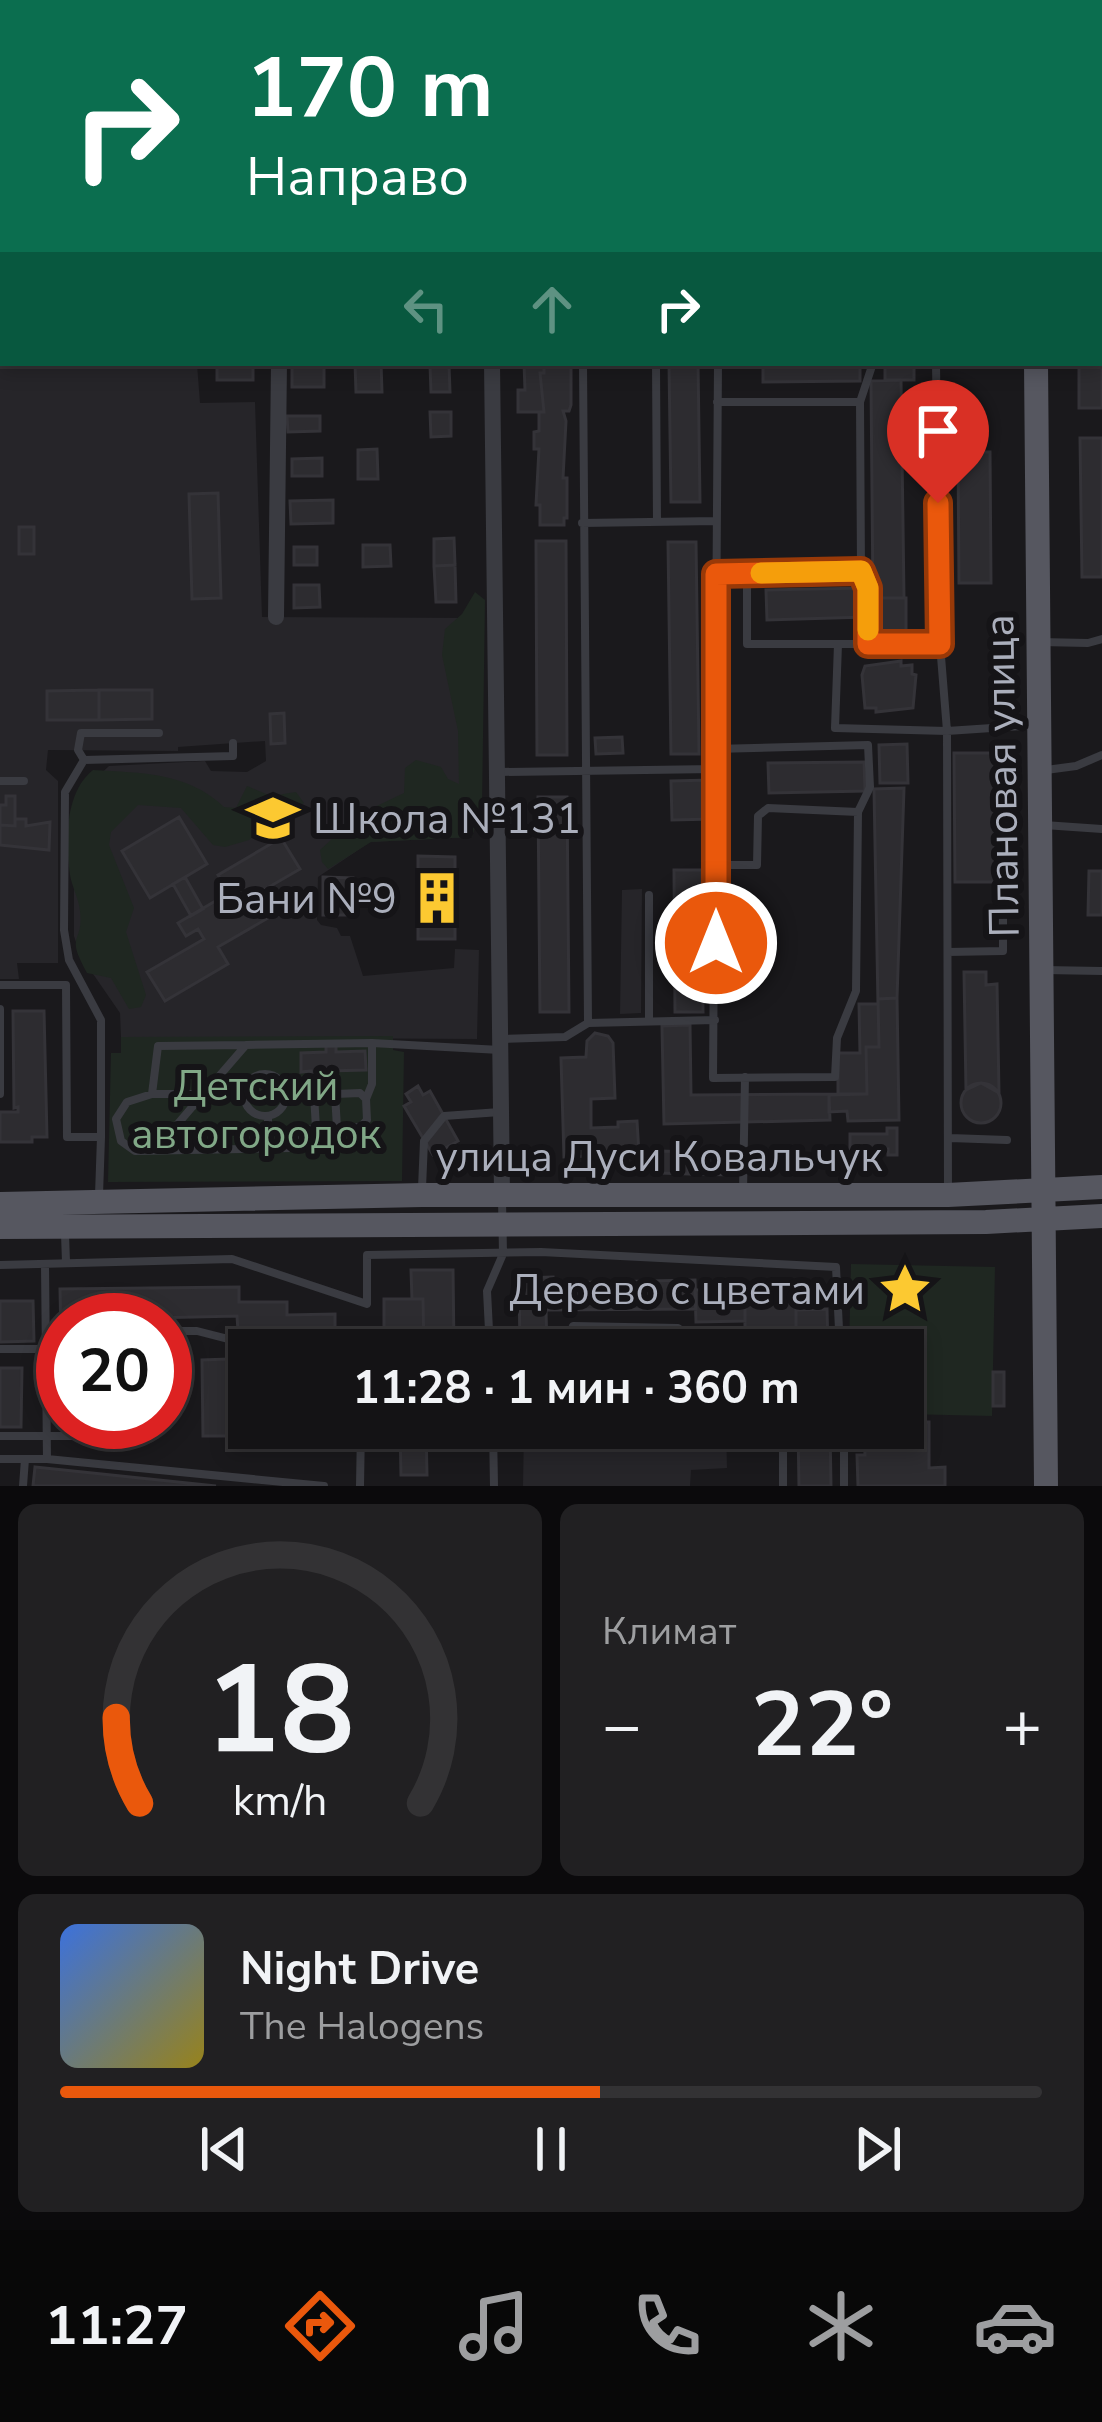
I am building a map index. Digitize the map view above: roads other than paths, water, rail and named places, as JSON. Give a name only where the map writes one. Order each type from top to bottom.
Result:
[{"type":"main road","name":"Плановая улица","points":[[1036,366],[1046,1486]]},
{"type":"main road","name":"улица Дуси Ковальчук","points":[[0,1227],[65,1226],[99,1215],[422,1195],[948,1195],[1102,1187]]},
{"type":"main road","name":"улица Дуси Ковальчук","points":[[0,1204],[99,1215],[367,1223],[986,1222],[1102,1216]]},
{"type":"street","points":[[276,617],[279,366]]},
{"type":"street","points":[[492,366],[502,1194]]},
{"type":"lane","points":[[583,366],[588,1023]]},
{"type":"lane","points":[[656,366],[657,522]]},
{"type":"lane","points":[[714,749],[868,745],[870,787],[858,812],[856,991],[837,1037],[835,1077],[713,1078],[715,1020],[714,749],[718,366]]},
{"type":"lane","points":[[868,644],[868,588],[861,571],[860,402],[872,366]]},
{"type":"lane","points":[[936,366],[940,644],[947,731],[948,1195]]},
{"type":"lane","points":[[717,402],[860,402]]},
{"type":"lane","points":[[582,523],[716,520]]},
{"type":"lane","points":[[716,574],[861,571]]},
{"type":"lane","points":[[747,574],[747,644],[940,644]]},
{"type":"lane","points":[[1039,641],[1102,639]]},
{"type":"lane","points":[[838,644],[835,728],[947,731],[1039,725]]},
{"type":"lane","points":[[84,760],[78,750],[81,734],[159,733]]},
{"type":"lane","points":[[84,760],[232,756],[233,743]]},
{"type":"lane","points":[[1039,771],[1076,766],[1102,755]]},
{"type":"lane","points":[[84,760],[65,792],[64,930],[69,959],[101,1021],[99,1215]]},
{"type":"lane","points":[[497,772],[714,769]]},
{"type":"lane","points":[[0,781],[24,781]]},
{"type":"lane","points":[[716,866],[757,865],[758,816],[768,808],[858,812]]},
{"type":"lane","points":[[1042,825],[1102,829]]},
{"type":"lane","points":[[649,895],[649,1021]]},
{"type":"lane","points":[[948,952],[1004,951],[1003,915]]},
{"type":"lane","points":[[1042,970],[1102,971]]},
{"type":"lane","points":[[0,985],[66,985],[68,1137],[100,1137]]},
{"type":"lane","points":[[0,1009],[0,1094]]},
{"type":"lane","points":[[152,1094],[158,1046],[501,1044],[565,1037],[588,1023],[715,1020]]},
{"type":"lane","points":[[243,1094],[152,1094],[127,1102],[116,1119],[121,1142],[135,1151],[290,1148],[300,1129],[360,1127],[368,1120],[372,1043]]},
{"type":"lane","points":[[156,1150],[246,1045]]},
{"type":"lane","points":[[270,1074],[282,1082],[287,1096],[281,1109],[268,1117],[248,1108],[243,1094],[249,1080],[270,1074]]},
{"type":"lane","points":[[743,1194],[745,1078]]},
{"type":"lane","points":[[335,1094],[337,1128]]},
{"type":"lane","points":[[287,1096],[360,1094],[367,1099]]},
{"type":"lane","points":[[314,1095],[316,1128]]},
{"type":"lane","points":[[422,1195],[424,1141],[444,1116],[502,1112]]},
{"type":"lane","points":[[268,1117],[268,1149]]},
{"type":"lane","points":[[950,1138],[1007,1140]]},
{"type":"lane","points":[[489,1329],[487,1291],[503,1254],[502,1194]]},
{"type":"lane","points":[[0,1265],[232,1259],[368,1304],[367,1223]]},
{"type":"lane","points":[[65,1226],[66,1262]]},
{"type":"lane","points":[[368,1255],[731,1259],[836,1268],[839,1329]]},
{"type":"lane","points":[[45,1265],[45,1293]]},
{"type":"lane","points":[[573,1329],[680,1329]]},
{"type":"lane","points":[[192,1330],[228,1338]]},
{"type":"lane","points":[[0,1349],[36,1349]]},
{"type":"lane","points":[[0,1436],[36,1434]]},
{"type":"lane","points":[[47,1449],[47,1460]]},
{"type":"lane","points":[[360,1486],[361,1449]]},
{"type":"lane","points":[[493,1449],[494,1486]]},
{"type":"lane","points":[[783,1449],[783,1486]]},
{"type":"lane","points":[[844,1449],[844,1486]]},
{"type":"lane","points":[[0,1459],[324,1486]]},
{"type":"lane","points":[[23,1486],[25,1459]]},
{"type":"place","name":"Школа №131","points":[[273,818]]},
{"type":"place","name":"Бани №9","points":[[437,898]]},
{"type":"place","name":"Дерево с цветами","points":[[905,1289]]},
{"type":"park label","name":"Детский автогородок","points":[[256,1109]]}]
